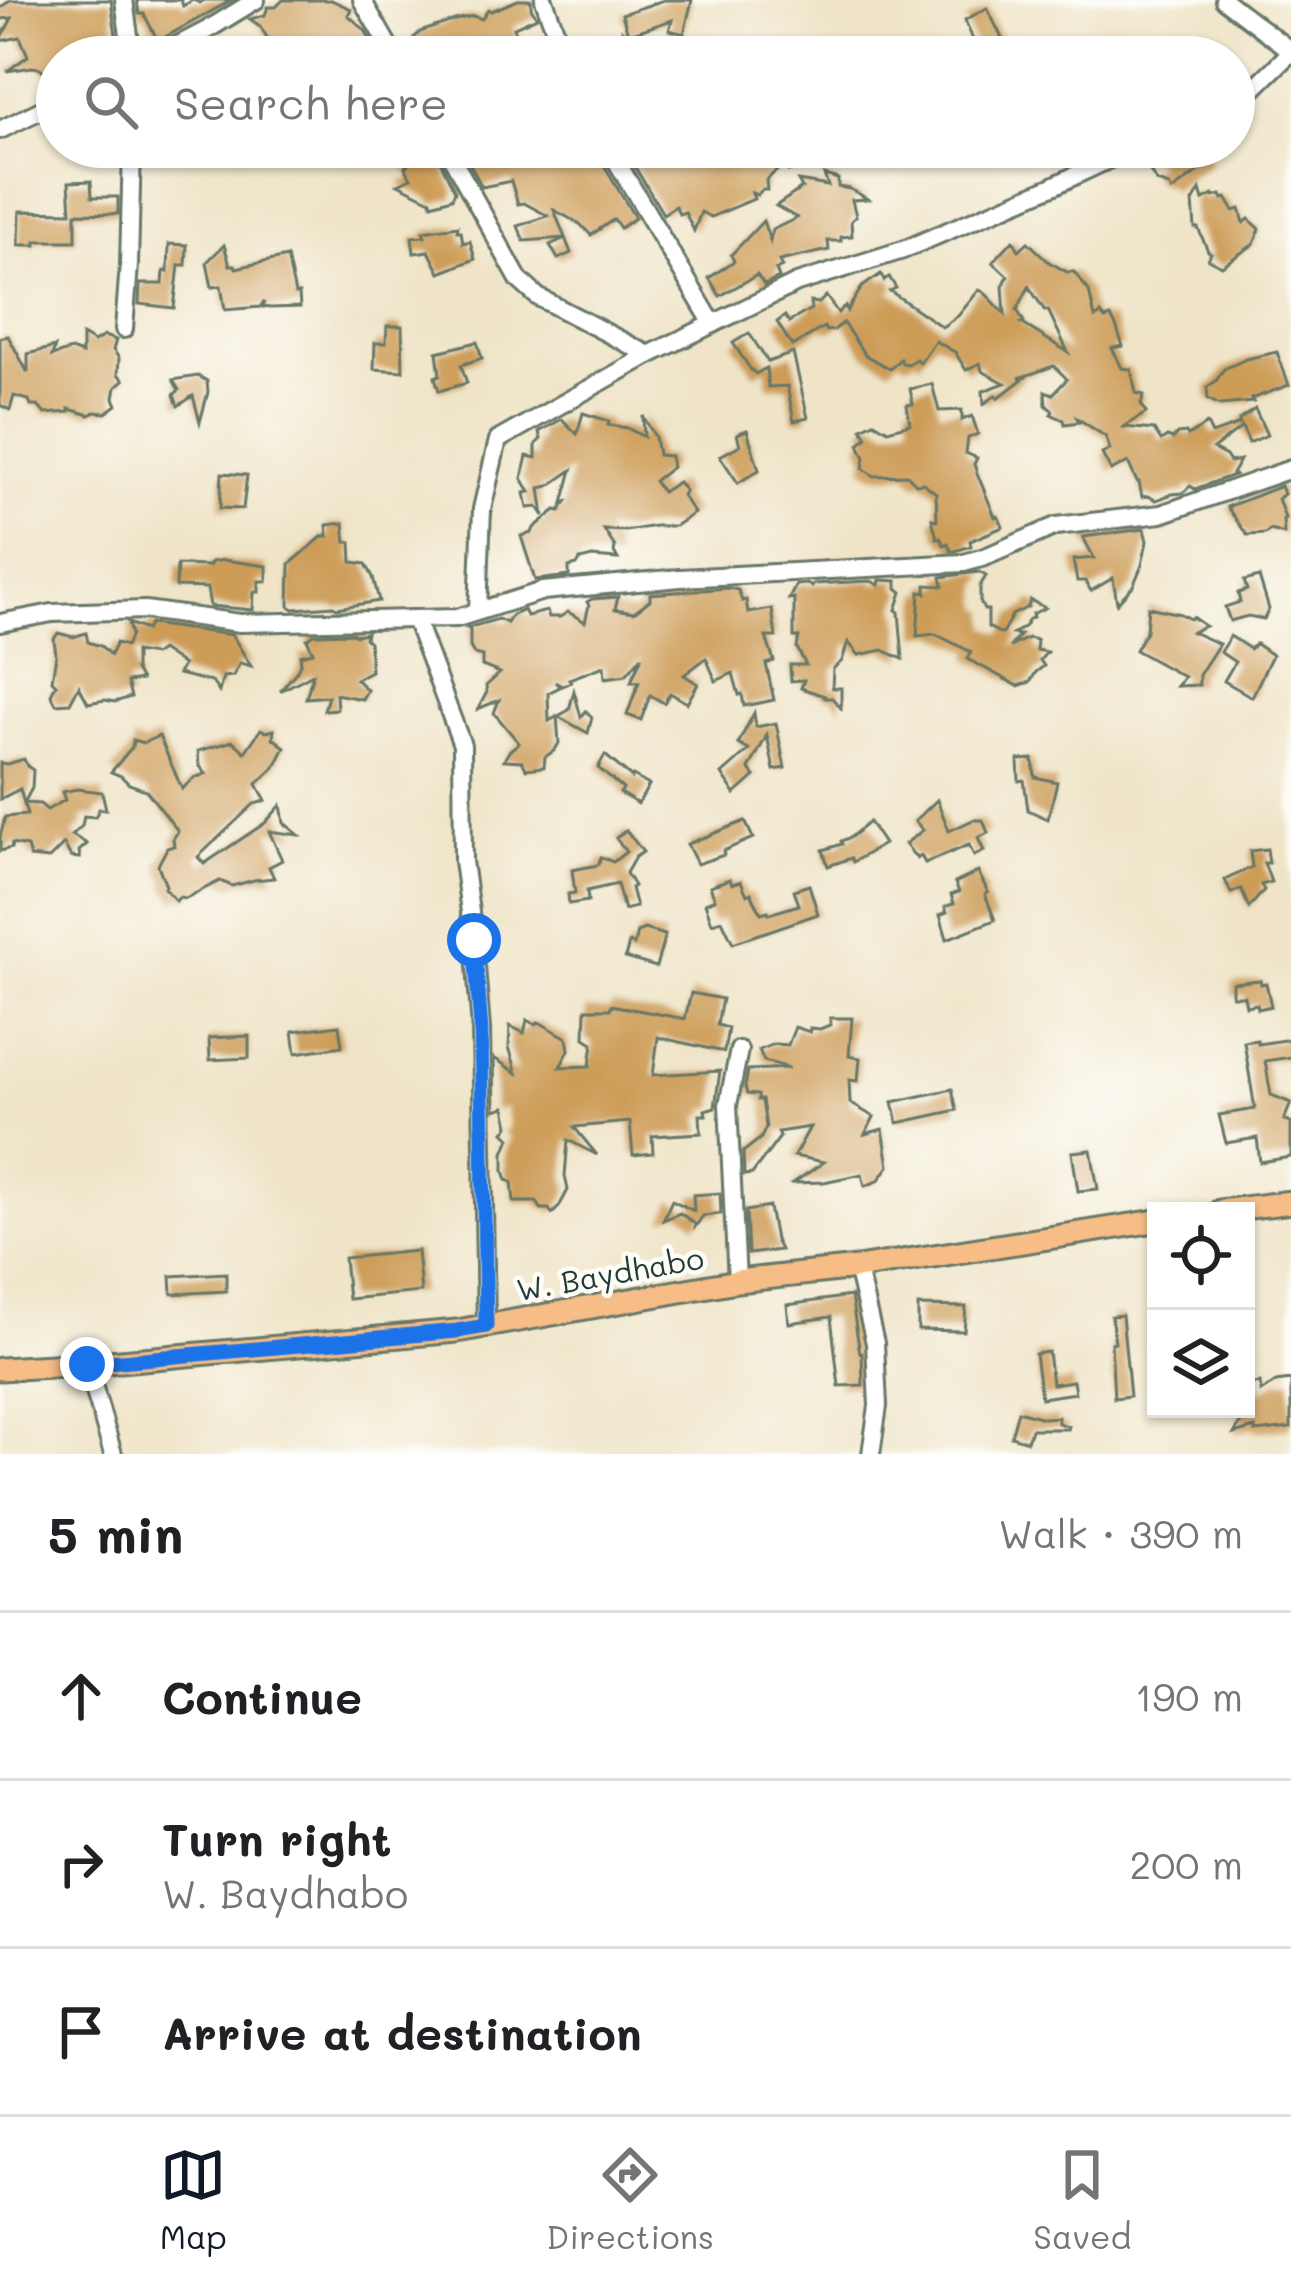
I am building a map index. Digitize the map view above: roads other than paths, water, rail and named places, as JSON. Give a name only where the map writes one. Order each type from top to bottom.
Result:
[{"type":"main road","points":[[1255,1207],[1291,1202]]},
{"type":"main road","name":"W. Baydhabo","points":[[0,1369],[457,1331],[737,1281],[857,1268],[1147,1222]]},
{"type":"street","points":[[124,0],[129,36]]},
{"type":"street","points":[[195,36],[256,0]]},
{"type":"street","points":[[362,0],[383,36]]},
{"type":"street","points":[[544,0],[557,36]]},
{"type":"street","points":[[1224,0],[1291,52],[1255,87]]},
{"type":"street","points":[[0,130],[36,112]]},
{"type":"street","points":[[124,329],[131,168]]},
{"type":"street","points":[[458,168],[519,280],[538,297],[649,355]]},
{"type":"street","points":[[620,168],[713,324]]},
{"type":"street","points":[[478,611],[482,509],[498,440],[649,355],[797,283],[903,250],[1091,168]]},
{"type":"street","points":[[0,623],[52,613],[146,610],[240,623],[458,618],[543,591],[680,578],[964,563],[1057,526],[1161,514],[1291,469]]},
{"type":"street","points":[[415,619],[462,745],[463,861],[481,1029],[486,1326]]},
{"type":"street","points":[[737,1281],[728,1105],[739,1050]]},
{"type":"street","points":[[857,1268],[875,1343],[878,1406],[872,1454]]},
{"type":"street","points":[[87,1364],[112,1454]]}]
